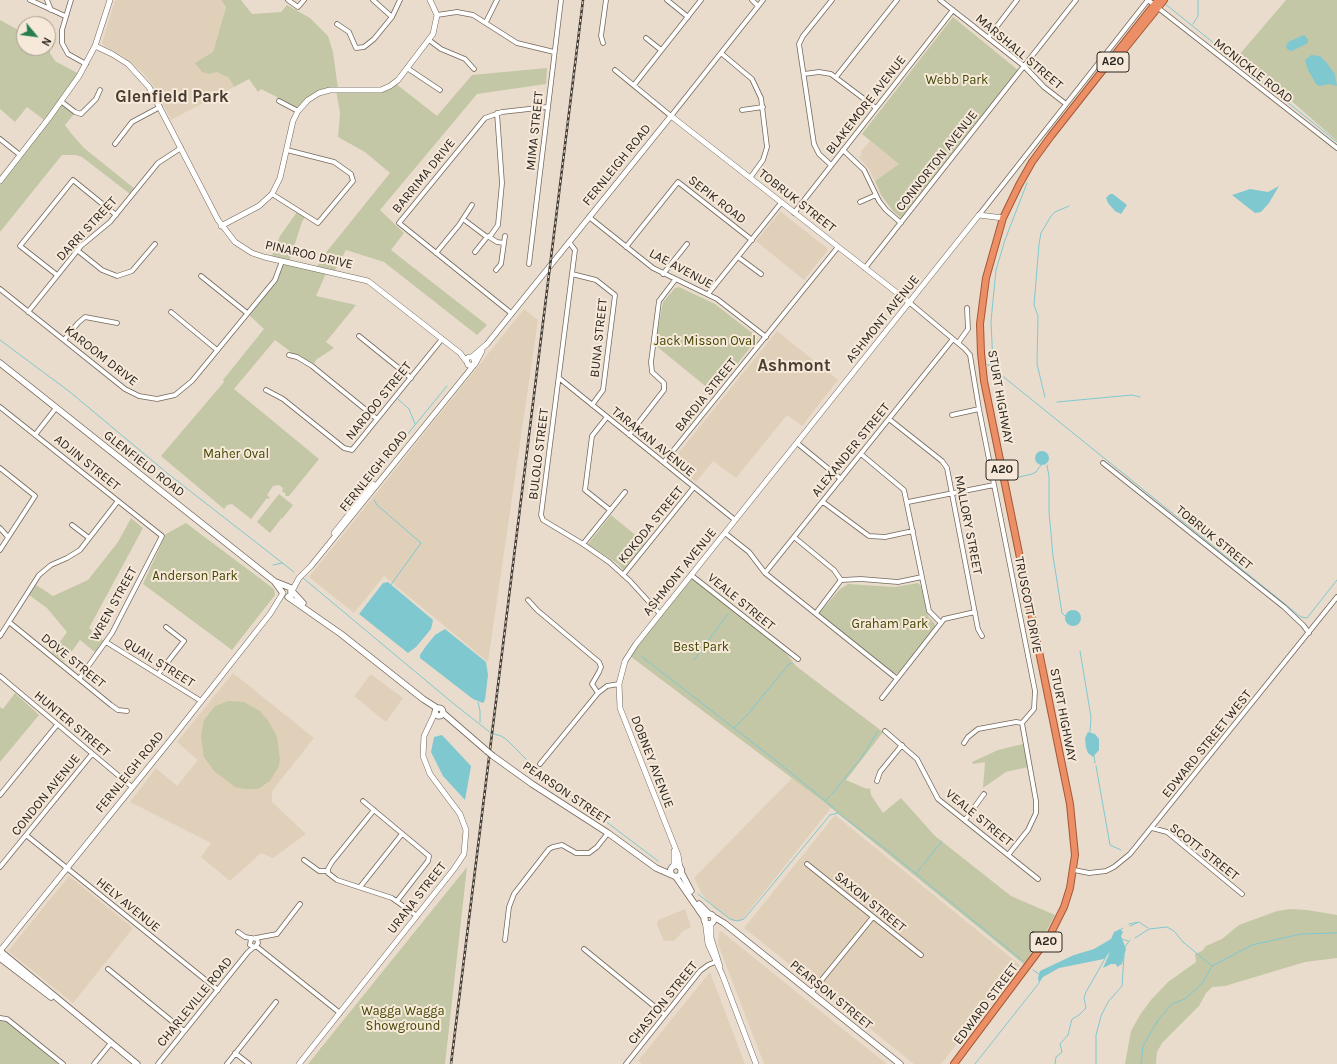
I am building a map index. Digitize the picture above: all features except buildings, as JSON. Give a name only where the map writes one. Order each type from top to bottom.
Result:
[{"type":"highway","name":"STURT HIGHWAY","points":[[1074,870],[1075,855],[1070,804],[987,397],[981,353],[980,324],[986,278],[1003,218],[1019,185],[1032,162],[1085,92],[1125,49],[1160,3]]},
{"type":"highway","name":"EDWARD STREET","points":[[954,1064],[1049,937],[1064,907],[1074,870]]},
{"type":"main road","name":"GLENFIELD ROAD","points":[[0,362],[287,592]]},
{"type":"main road","name":"PEARSON STREET","points":[[287,592],[493,756],[532,784],[608,833],[653,866],[674,876]]},
{"type":"main road","points":[[653,866],[673,867],[681,870],[674,876]]},
{"type":"main road","points":[[673,867],[674,876],[708,918],[711,924]]},
{"type":"main road","name":"DOBNEY AVENUE","points":[[681,870],[695,898],[708,918]]},
{"type":"main road","name":"PEARSON STREET","points":[[708,918],[730,927],[900,1064]]},
{"type":"main road","name":"PEARSON STREET","points":[[711,924],[730,927]]},
{"type":"main road","points":[[0,951],[137,1064]]},
{"type":"main road","points":[[0,958],[32,984],[79,1017]]},
{"type":"street","points":[[30,0],[65,16]]},
{"type":"street","points":[[48,0],[51,10]]},
{"type":"street","points":[[71,0],[65,16],[62,34],[63,47],[71,56],[86,64]]},
{"type":"street","points":[[0,181],[62,102],[86,64],[95,46],[110,0]]},
{"type":"street","points":[[288,0],[298,7],[304,0]]},
{"type":"street","points":[[373,0],[392,17]]},
{"type":"street","points":[[337,24],[346,29],[356,48],[360,48],[374,39],[392,17],[400,0]]},
{"type":"street","points":[[221,226],[259,206],[272,194],[280,178],[293,121],[298,111],[308,100],[325,91],[341,89],[372,91],[386,88],[394,83],[429,40],[436,28],[437,15],[430,0]]},
{"type":"street","points":[[486,22],[497,0]]},
{"type":"street","name":"MIMA STREET","points":[[529,264],[561,0]]},
{"type":"street","points":[[603,43],[601,36],[606,0]]},
{"type":"street","points":[[667,0],[688,17]]},
{"type":"street","points":[[634,85],[701,0]]},
{"type":"street","points":[[752,0],[758,6]]},
{"type":"street","name":"FERNLEIGH ROAD","points":[[287,592],[311,566],[474,364],[487,344],[511,313],[570,242],[763,0]]},
{"type":"street","points":[[824,0],[831,2],[801,40],[800,48],[814,144],[819,154],[831,165]]},
{"type":"street","points":[[836,77],[897,0]]},
{"type":"street","name":"MARSHALL STREET","points":[[940,0],[1024,66],[1044,87],[1066,104]]},
{"type":"street","points":[[988,38],[1016,0]]},
{"type":"street","name":"CONNORTON AVENUE","points":[[865,268],[1076,0]]},
{"type":"street","name":"ASHMONT AVENUE","points":[[619,684],[622,669],[630,652],[660,614],[910,303],[1148,0],[1160,3]]},
{"type":"street","name":"MCNICKLE ROAD","points":[[1160,3],[1337,148]]},
{"type":"street","name":"BLAKEMORE AVENUE","points":[[794,213],[953,10]]},
{"type":"street","points":[[437,15],[465,13],[486,22],[507,38],[517,43],[554,52]]},
{"type":"street","points":[[646,38],[661,50]]},
{"type":"street","points":[[429,40],[441,49],[465,59],[474,69]]},
{"type":"street","name":"PINAROO DRIVE","points":[[95,46],[117,57],[134,69],[149,87],[221,226],[235,242],[258,255],[368,282],[468,359],[475,360],[474,364]]},
{"type":"street","points":[[721,53],[752,79],[759,90],[767,147],[763,160],[750,178]]},
{"type":"street","points":[[407,68],[440,90]]},
{"type":"street","name":"TOBRUK STREET","points":[[615,70],[781,203],[910,303],[965,349]]},
{"type":"street","points":[[804,74],[825,72],[836,77],[876,108]]},
{"type":"street","points":[[62,102],[75,112],[82,114],[96,99],[100,90]]},
{"type":"street","points":[[279,101],[298,111]]},
{"type":"street","points":[[115,144],[132,122],[160,107]]},
{"type":"street","name":"BARRIMA DRIVE","points":[[511,313],[399,223],[480,122],[496,113],[547,107]]},
{"type":"street","points":[[742,110],[762,107]]},
{"type":"street","points":[[476,252],[499,221],[502,191],[496,113]]},
{"type":"street","points":[[0,139],[20,155]]},
{"type":"street","name":"DARRI STREET","points":[[28,312],[77,250],[89,238],[106,226],[158,162],[181,148]]},
{"type":"street","points":[[272,194],[318,223],[353,181],[351,174],[334,162],[287,150]]},
{"type":"street","points":[[843,150],[864,170],[876,195],[886,210],[901,223]]},
{"type":"street","points":[[58,275],[20,246],[73,180],[116,215]]},
{"type":"street","name":"SEPIK ROAD","points":[[626,247],[678,182],[752,240]]},
{"type":"street","points":[[860,202],[876,195]]},
{"type":"street","points":[[708,294],[781,203]]},
{"type":"street","points":[[436,253],[472,205]]},
{"type":"street","points":[[979,215],[1003,218]]},
{"type":"street","name":"LAE AVENUE","points":[[589,217],[663,274],[708,294],[727,306],[766,337]]},
{"type":"street","points":[[463,219],[488,237],[497,242],[504,243]]},
{"type":"street","points":[[496,270],[501,264],[505,236]]},
{"type":"street","name":"BULOLO STREET","points":[[570,242],[574,248],[572,274],[541,515],[544,520],[583,544],[623,575],[660,614]]},
{"type":"street","points":[[77,250],[107,273],[117,276],[132,271],[156,244]]},
{"type":"street","points":[[663,274],[687,244]]},
{"type":"street","name":"BARDIA STREET","points":[[664,462],[838,247]]},
{"type":"street","points":[[738,257],[761,274]]},
{"type":"street","name":"KAROOM DRIVE","points":[[0,290],[129,392],[151,399],[170,397],[184,390],[275,280],[282,261]]},
{"type":"street","name":"BUNA STREET","points":[[572,274],[596,280],[615,295],[603,390],[592,405]]},
{"type":"street","points":[[201,276],[247,313]]},
{"type":"street","points":[[629,435],[664,390],[664,383],[652,372],[650,362],[659,301],[675,280]]},
{"type":"street","points":[[958,343],[968,329],[966,308]]},
{"type":"street","points":[[172,312],[217,350]]},
{"type":"street","points":[[64,340],[78,323],[86,317],[117,323]]},
{"type":"street","points":[[359,336],[411,378]]},
{"type":"street","name":"NARDOO STREET","points":[[266,390],[288,402],[348,450],[353,449],[442,339]]},
{"type":"street","name":"ALEXANDER STREET","points":[[765,572],[953,339]]},
{"type":"street","name":"FERNLEIGH ROAD","points":[[0,951],[458,379],[464,371],[468,359],[487,344]]},
{"type":"street","name":"TRUSCOTT DRIVE","points":[[965,349],[971,359],[979,409],[1035,691],[1034,709],[1022,723]]},
{"type":"street","points":[[289,355],[297,357],[312,366],[377,419]]},
{"type":"street","points":[[468,359],[469,366],[474,364]]},
{"type":"street","name":"TARAKAN AVENUE","points":[[559,378],[735,520]]},
{"type":"street","name":"ADJIN STREET","points":[[0,407],[162,536]]},
{"type":"street","points":[[35,435],[56,408]]},
{"type":"street","points":[[952,415],[979,409]]},
{"type":"street","points":[[606,417],[592,436],[585,490],[610,510]]},
{"type":"street","name":"MALLORY STREET","points":[[889,418],[945,464],[978,629],[982,636]]},
{"type":"street","points":[[797,443],[841,479]]},
{"type":"street","points":[[861,454],[902,488],[908,502],[930,613],[941,623]]},
{"type":"street","name":"TOBRUK STREET","points":[[1104,463],[1284,608],[1303,625],[1309,633]]},
{"type":"street","points":[[0,468],[36,496],[0,550]]},
{"type":"street","points":[[908,502],[994,485]]},
{"type":"street","name":"KOKODA STREET","points":[[623,575],[694,487]]},
{"type":"street","points":[[583,544],[625,492]]},
{"type":"street","points":[[0,636],[39,575],[51,565],[74,554],[89,538],[118,501]]},
{"type":"street","points":[[822,502],[869,536],[882,538],[913,531]]},
{"type":"street","points":[[72,525],[89,538]]},
{"type":"street","points":[[0,528],[8,537]]},
{"type":"street","points":[[725,533],[749,552],[765,572],[896,678]]},
{"type":"street","name":"WREN STREET","points":[[79,679],[120,620],[162,536]]},
{"type":"street","points":[[794,537],[834,570],[841,580]]},
{"type":"street","name":"VEALE STREET","points":[[691,575],[798,659]]},
{"type":"street","points":[[816,613],[841,580],[861,579],[898,582],[922,576]]},
{"type":"street","name":"EDWARD STREET WEST","points":[[1074,870],[1093,873],[1114,868],[1133,851],[1337,597]]},
{"type":"street","points":[[528,600],[537,610],[599,662],[601,667],[592,684],[598,693]]},
{"type":"street","points":[[882,698],[896,678],[945,618],[975,612]]},
{"type":"street","name":"DOVE STREET","points":[[9,622],[115,708],[127,711]]},
{"type":"street","points":[[158,673],[184,641],[166,627]]},
{"type":"street","name":"QUAIL STREET","points":[[106,642],[201,701]]},
{"type":"street","name":"HUNTER STREET","points":[[0,676],[132,787]]},
{"type":"street","points":[[540,764],[598,693],[607,686],[619,684]]},
{"type":"street","name":"DOBNEY AVENUE","points":[[619,684],[619,700],[622,715],[679,860],[681,870]]},
{"type":"street","name":"URANA STREET","points":[[299,1064],[417,916],[464,854],[466,830],[460,814],[433,780],[426,768],[423,746],[428,727],[438,713]]},
{"type":"street","points":[[964,743],[968,736],[978,729],[1016,722],[1022,723],[1036,801],[1036,813],[1028,830],[1008,855]]},
{"type":"street","points":[[0,795],[57,725]]},
{"type":"street","name":"VEALE STREET","points":[[885,731],[917,758],[938,799],[1038,879]]},
{"type":"street","points":[[877,781],[880,772],[902,745]]},
{"type":"street","name":"CONDON AVENUE","points":[[0,867],[92,754]]},
{"type":"street","points":[[965,820],[984,794]]},
{"type":"street","points":[[363,801],[428,854],[429,859],[397,901]]},
{"type":"street","points":[[374,810],[332,862],[328,871],[330,876],[336,880],[397,901],[417,916]]},
{"type":"street","name":"SCOTT STREET","points":[[1152,828],[1167,832],[1242,894]]},
{"type":"street","points":[[505,940],[509,907],[514,894],[549,850],[553,846],[562,846],[576,852],[589,853],[597,847],[608,833]]},
{"type":"street","points":[[360,887],[402,834]]},
{"type":"street","name":"HELY AVENUE","points":[[26,835],[218,990]]},
{"type":"street","name":"DOBNEY AVENUE","points":[[673,846],[675,860],[673,867]]},
{"type":"street","points":[[304,860],[319,871],[328,871]]},
{"type":"street","name":"SAXON STREET","points":[[807,864],[921,955]]},
{"type":"street","points":[[300,904],[276,934],[254,943],[340,1013]]},
{"type":"street","points":[[812,993],[873,917]]},
{"type":"street","points":[[708,918],[706,939],[717,961],[756,1064]]},
{"type":"street","points":[[711,924],[711,938],[717,961]]},
{"type":"street","points":[[0,942],[11,938]]},
{"type":"street","name":"CHARLEVILLE ROAD","points":[[158,1064],[254,943]]},
{"type":"street","points":[[584,949],[665,1015]]},
{"type":"street","name":"CHASTON STREET","points":[[626,1064],[700,971],[717,961]]},
{"type":"street","points":[[108,970],[184,1031]]},
{"type":"street","points":[[227,1064],[276,1002]]},
{"type":"street","points":[[0,1018],[7,1019],[63,1064]]},
{"type":"street","points":[[94,1064],[111,1043]]},
{"type":"street","points":[[235,1053],[249,1064]]},
{"type":"shaded area","points":[[115,0],[221,0],[226,7],[213,52],[209,74],[217,72],[229,78],[234,87],[171,120],[152,84],[144,74],[123,56],[104,46],[102,43]]},
{"type":"shaded area","points":[[870,141],[900,164],[875,181],[869,169],[859,157],[862,155],[861,151]]},
{"type":"shaded area","points":[[781,212],[827,248],[827,251],[804,280],[756,241]]},
{"type":"shaded area","points":[[524,309],[538,320],[488,662],[384,576],[354,613],[309,577]]},
{"type":"shaded area","points":[[777,331],[838,380],[802,426],[787,415],[736,478],[713,461],[696,482],[673,464],[672,461]]},
{"type":"shaded area","points":[[233,673],[314,738],[272,791],[272,802],[306,834],[273,858],[261,853],[230,881],[201,857],[211,843],[130,802],[156,768],[177,786],[198,760],[177,742]]},
{"type":"shaded area","points":[[371,674],[403,698],[386,722],[354,696]]},
{"type":"shaded area","points":[[792,778],[831,808],[741,921],[732,921],[714,908],[702,894],[694,878]]},
{"type":"shaded area","points":[[835,815],[1020,965],[941,1064],[914,1064],[744,928]]},
{"type":"shaded area","points":[[69,876],[133,928],[73,1003],[8,951]]},
{"type":"shaded area","points":[[685,909],[691,927],[683,931],[674,941],[664,941],[657,925],[658,920]]},
{"type":"shaded area","points":[[721,931],[887,1064],[764,1064],[718,944],[719,934]]},
{"type":"shaded area","points":[[710,972],[745,1064],[642,1064],[638,1061]]},
{"type":"green space","points":[[221,0],[241,0],[252,14],[281,12],[287,5],[310,18],[328,36],[333,52],[338,89],[324,91],[298,110],[279,101],[277,97],[261,89],[258,92],[249,79],[234,87],[229,78],[217,72],[209,74],[202,72],[195,63],[213,52],[226,7]]},
{"type":"green space","points":[[1286,0],[1337,0],[1337,141],[1239,55]]},
{"type":"green space","name":"Webb Park","points":[[953,17],[1018,70],[901,218],[893,211],[881,195],[875,181],[899,164],[862,134]]},
{"type":"green space","points":[[0,20],[16,29],[16,56],[52,56],[55,61],[79,74],[69,90],[44,120],[27,107],[15,122],[0,109]]},
{"type":"green space","name":"Maher Oval","points":[[547,68],[546,84],[477,94],[380,210],[404,233],[391,250],[487,325],[477,335],[384,262],[346,250],[334,272],[327,271],[316,296],[356,305],[326,342],[334,348],[317,359],[312,366],[289,355],[291,352],[275,340],[234,389],[319,459],[289,496],[285,496],[286,494],[282,491],[283,488],[279,485],[273,486],[267,495],[270,498],[267,498],[251,519],[232,504],[227,505],[224,509],[161,456],[224,382],[223,380],[264,329],[247,313],[275,280],[282,261],[271,258],[280,236],[297,212],[305,217],[289,262],[316,268],[324,255],[390,173],[365,152],[338,137],[340,113],[336,90],[368,91],[395,83],[437,116],[472,75]]},
{"type":"green space","points":[[62,103],[75,113],[65,125],[70,132],[84,148],[135,189],[130,194],[82,157],[75,155],[62,155],[0,232],[0,185]]},
{"type":"green space","name":"Jack Misson Oval","points":[[679,287],[715,304],[756,336],[757,339],[714,393],[655,345],[663,302],[675,288]]},
{"type":"green space","points":[[279,494],[293,505],[282,519],[279,517],[281,519],[270,533],[257,522]]},
{"type":"green space","points":[[611,515],[645,543],[624,571],[618,564],[588,544]]},
{"type":"green space","points":[[131,518],[143,528],[89,628],[104,641],[96,653],[80,640],[64,662],[52,653],[67,632],[47,608],[29,595],[36,585],[53,596],[88,580],[118,542]]},
{"type":"green space","name":"Anderson Park","points":[[186,523],[274,589],[275,595],[232,650],[143,584],[166,534]]},
{"type":"green space","name":"Best Park","points":[[691,576],[786,653],[796,666],[883,732],[846,780],[867,789],[870,788],[871,795],[883,813],[901,798],[935,836],[1011,896],[1055,915],[1041,941],[1025,965],[825,803],[630,656]]},
{"type":"green space","name":"Graham Park","points":[[918,583],[921,586],[928,616],[935,624],[935,628],[898,673],[893,674],[820,615],[820,612],[840,589],[848,584],[895,587]]},
{"type":"green space","points":[[15,693],[39,715],[0,762],[0,707],[3,709]]},
{"type":"green space","points":[[228,701],[244,702],[260,711],[269,722],[277,737],[280,759],[279,766],[270,781],[258,789],[244,789],[235,787],[214,771],[204,757],[201,736],[204,720],[215,706]]},
{"type":"green space","points":[[1023,744],[1028,767],[1006,772],[983,788],[985,762],[973,764],[972,762],[998,750]]},
{"type":"green space","name":"Wagga Wagga Showground","points":[[467,867],[445,1064],[308,1064]]},
{"type":"green space","points":[[1290,909],[1337,915],[1337,958],[1305,962],[1225,986],[1212,987],[1206,993],[1199,1006],[1162,1043],[1157,1052],[1156,1064],[1125,1064],[1131,1031],[1140,1015],[1150,1001],[1168,982],[1196,962],[1195,954],[1202,951],[1206,946],[1222,939],[1239,925],[1277,911]]},
{"type":"green space","points":[[4,1017],[63,1064],[0,1064],[0,1018]]},
{"type":"water","points":[[1304,35],[1308,39],[1308,43],[1292,51],[1288,50],[1286,47],[1288,42]]},
{"type":"water","points":[[1311,55],[1320,56],[1326,62],[1335,74],[1337,86],[1330,84],[1319,86],[1316,84],[1308,70],[1305,60]]},
{"type":"water","points":[[1279,186],[1269,203],[1261,212],[1255,213],[1232,195],[1250,189],[1268,192]]},
{"type":"water","points":[[1110,194],[1113,194],[1127,205],[1121,214],[1115,211],[1108,203],[1106,198]]},
{"type":"water","points":[[1039,451],[1045,451],[1049,455],[1049,461],[1045,465],[1039,465],[1035,461],[1035,455]]},
{"type":"water","points":[[388,582],[433,620],[431,629],[416,647],[408,653],[359,614],[383,583]]},
{"type":"water","points":[[1073,610],[1080,615],[1081,618],[1076,625],[1073,626],[1066,621],[1065,618],[1070,611]]},
{"type":"water","points":[[445,629],[486,662],[488,675],[485,700],[483,703],[473,699],[420,658],[420,655],[435,635]]},
{"type":"water","points":[[1088,732],[1095,734],[1099,739],[1099,750],[1093,757],[1088,753],[1086,748],[1085,738]]},
{"type":"water","points":[[442,735],[471,766],[465,800],[443,776],[431,752],[434,737]]},
{"type":"water","points":[[1120,929],[1123,932],[1121,936],[1126,949],[1122,964],[1117,967],[1116,964],[1111,964],[1103,968],[1110,952],[1104,959],[1059,968],[1043,977],[1039,983],[1038,978],[1040,971],[1074,955],[1094,949],[1111,939],[1114,932]]},
{"type":"waterway","points":[[1193,24],[1198,16],[1198,0]]},
{"type":"waterway","points":[[1164,3],[1337,142]]},
{"type":"waterway","points":[[1027,183],[1005,240],[996,270],[991,321],[993,365],[995,370],[1301,617],[1307,618],[1337,580]]},
{"type":"waterway","points":[[1045,397],[1037,364],[1038,316],[1034,305],[1039,244],[1041,233],[1051,216],[1055,212],[1069,206]]},
{"type":"waterway","points":[[0,340],[70,392],[167,473],[294,572]]},
{"type":"waterway","points":[[987,365],[992,365]]},
{"type":"waterway","points":[[369,481],[447,386]]},
{"type":"waterway","points":[[1057,402],[1132,395],[1140,397]]},
{"type":"waterway","points":[[398,399],[409,409],[415,424]]},
{"type":"waterway","points":[[1011,479],[1032,474],[1036,472],[1041,465]]},
{"type":"waterway","points":[[1047,465],[1049,477],[1049,512],[1053,556],[1062,613],[1065,616]]},
{"type":"waterway","points":[[366,482],[369,481],[369,485]]},
{"type":"waterway","points":[[374,500],[377,505],[421,543],[390,586]]},
{"type":"waterway","points":[[273,565],[282,563]]},
{"type":"waterway","points":[[303,578],[454,704],[491,733],[506,739],[532,765]]},
{"type":"waterway","points":[[694,660],[728,614]]},
{"type":"waterway","points":[[1080,651],[1091,717],[1090,732]]},
{"type":"waterway","points":[[641,656],[775,760],[838,812]]},
{"type":"waterway","points":[[734,728],[748,714],[789,664],[792,663]]},
{"type":"waterway","points":[[478,702],[480,722]]},
{"type":"waterway","points":[[832,794],[861,758],[878,731]]},
{"type":"waterway","points":[[1094,756],[1095,763]]},
{"type":"waterway","points":[[1096,766],[1110,845],[1121,850]]},
{"type":"waterway","points":[[539,771],[658,861]]},
{"type":"waterway","points":[[825,801],[830,796]]},
{"type":"waterway","points":[[698,894],[730,919],[737,921],[744,919],[830,815],[838,813],[887,850],[1023,961]]},
{"type":"waterway","points":[[923,865],[942,841]]},
{"type":"waterway","points":[[917,873],[921,867]]},
{"type":"waterway","points":[[1129,924],[1139,922],[1148,928]]},
{"type":"waterway","points":[[1130,926],[1137,923]]},
{"type":"waterway","points":[[1135,938],[1149,929],[1167,927],[1174,931],[1183,942],[1212,966]]},
{"type":"waterway","points":[[1141,1064],[1143,1046],[1158,1020],[1172,1004],[1185,999],[1202,984],[1212,966],[1252,945],[1301,934],[1337,933]]},
{"type":"waterway","points":[[1121,939],[1128,941]]},
{"type":"waterway","points":[[1125,947],[1130,940]]},
{"type":"waterway","points":[[1096,1064],[1096,1035],[1101,1016],[1108,1002],[1122,986],[1124,956]]},
{"type":"waterway","points":[[1055,1064],[1056,1057],[1062,1052],[1060,1044],[1068,1035],[1072,1019],[1086,1008],[1084,998],[1086,992],[1106,957]]},
{"type":"waterway","points":[[1033,970],[1039,974]]},
{"type":"waterway","points":[[975,1064],[1039,983]]},
{"type":"railway","points":[[451,1064],[583,0]]},
{"type":"district","name":"Glenfield Park","points":[[172,97]]},
{"type":"district","name":"Ashmont","points":[[794,366]]}]
